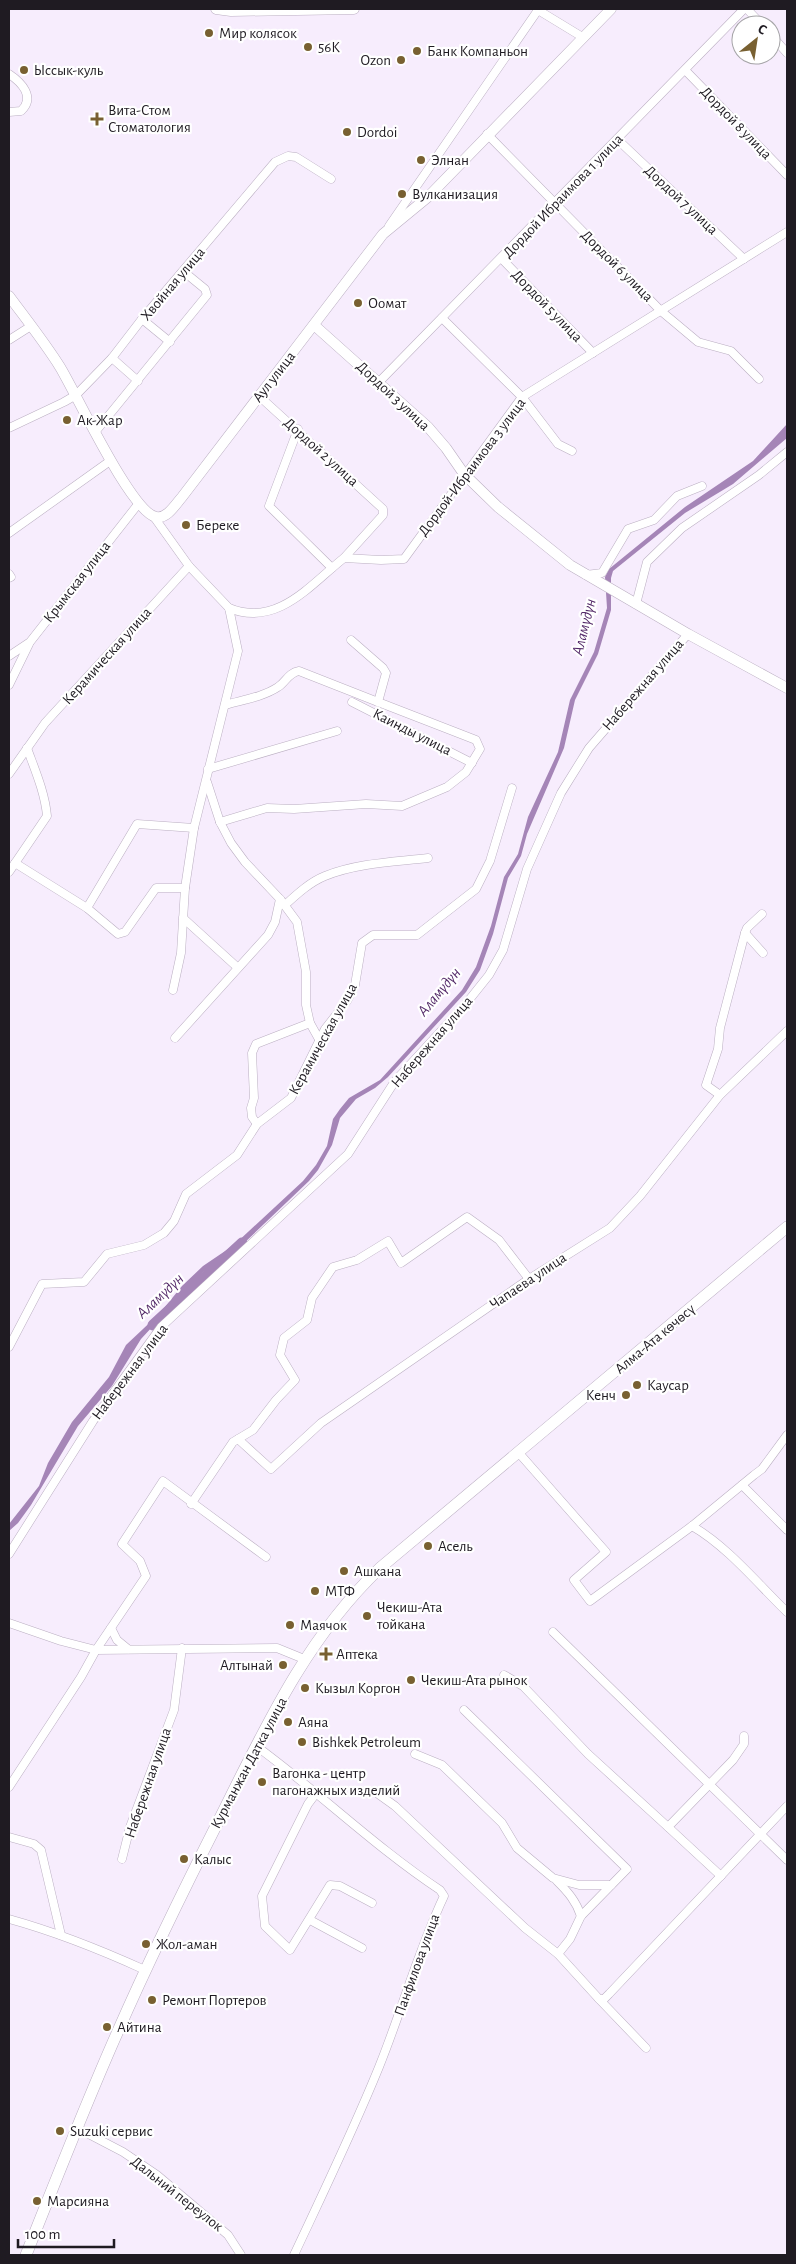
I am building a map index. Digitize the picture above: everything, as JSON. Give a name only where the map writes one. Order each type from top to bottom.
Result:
[{"type":"main road","points":[[216,9],[231,11],[354,9]]},
{"type":"main road","points":[[383,234],[428,197],[487,134],[611,9]]},
{"type":"main road","name":"Аул улица","points":[[154,516],[162,516],[169,512],[383,234]]},
{"type":"main road","points":[[9,296],[60,367],[96,431],[110,461],[146,512],[154,516]]},
{"type":"main road","name":"Дордой 3 улица","points":[[314,325],[428,427],[446,448],[464,474],[516,523],[588,576],[787,688]]},
{"type":"main road","name":"Алма-Ата көчөсү","points":[[429,1526],[787,1227]]},
{"type":"main road","name":"Курманжан Датка улица","points":[[26,2255],[77,2128],[145,1970],[256,1746],[304,1659],[332,1619],[356,1590],[429,1526]]},
{"type":"street","name":"Дордой Ибраимова 1 улица","points":[[379,382],[746,9]]},
{"type":"street","points":[[538,10],[584,38]]},
{"type":"street","name":"Аул улица","points":[[383,234],[538,10]]},
{"type":"street","name":"Дордой 8 улица","points":[[685,70],[787,175]]},
{"type":"street","points":[[9,74],[20,83],[28,96],[27,102],[21,110],[9,112]]},
{"type":"street","name":"Дордой 6 улица","points":[[487,134],[661,311],[698,342],[731,351],[759,379]]},
{"type":"street","name":"Дордой 7 улица","points":[[618,140],[744,259]]},
{"type":"street","name":"Хвойная улица","points":[[9,428],[64,402],[76,394],[112,358],[142,319],[275,162],[288,156],[296,157],[331,179]]},
{"type":"street","name":"Дордой-Ибраимова 3 улица","points":[[344,558],[404,559],[464,474],[522,397],[787,232]]},
{"type":"street","name":"Дордой 5 улица","points":[[502,259],[593,353]]},
{"type":"street","points":[[96,431],[207,295],[205,289],[183,271]]},
{"type":"street","points":[[442,318],[522,397],[558,444],[572,451]]},
{"type":"street","points":[[142,319],[170,342]]},
{"type":"street","points":[[9,340],[31,326]]},
{"type":"street","points":[[112,358],[138,381]]},
{"type":"street","name":"Дордой 2 улица","points":[[259,396],[298,429],[383,509],[382,515],[344,558]]},
{"type":"street","points":[[298,429],[268,506],[332,568]]},
{"type":"street","points":[[636,604],[647,562],[682,528],[759,475],[787,452]]},
{"type":"street","points":[[9,533],[110,461]]},
{"type":"street","points":[[588,576],[602,573],[628,529],[654,520],[677,496],[702,486]]},
{"type":"street","name":"Крымская улица","points":[[9,656],[30,642],[139,502]]},
{"type":"street","points":[[154,516],[189,566],[229,608],[240,613],[259,613],[286,605],[305,592],[344,558]]},
{"type":"street","name":"Керамическая улица","points":[[9,774],[46,724],[189,566]]},
{"type":"street","points":[[9,574],[11,577],[9,578]]},
{"type":"street","points":[[173,990],[181,953],[185,888],[194,828],[238,650],[229,608]]},
{"type":"street","name":"Набережная улица","points":[[9,1554],[93,1421],[161,1327],[348,1154],[395,1081],[489,975],[503,950],[527,869],[561,793],[589,748],[688,634]]},
{"type":"street","points":[[351,640],[383,668],[386,673],[378,702]]},
{"type":"street","points":[[9,685],[30,642]]},
{"type":"street","points":[[220,822],[267,808],[294,809],[366,804],[402,806],[447,787],[466,772],[480,750],[476,740],[298,671],[290,674],[279,686],[270,692],[225,705]]},
{"type":"street","name":"Каинды улица","points":[[352,702],[472,763]]},
{"type":"street","points":[[208,769],[338,731]]},
{"type":"street","points":[[9,872],[47,816],[38,778],[27,748]]},
{"type":"street","points":[[206,780],[220,822],[231,843],[244,862],[298,922],[306,972],[306,1005],[310,1023],[320,1041]]},
{"type":"street","name":"Керамическая улица","points":[[9,1347],[42,1284],[84,1282],[107,1254],[144,1245],[164,1233],[174,1221],[186,1194],[236,1154],[257,1124],[292,1098],[325,1029],[347,1001],[355,985],[362,943],[374,935],[417,935],[476,889],[490,861],[512,788]]},
{"type":"street","points":[[87,908],[138,824],[194,828]]},
{"type":"street","points":[[175,1038],[268,934],[275,922],[282,902],[325,876],[355,867],[428,858]]},
{"type":"street","points":[[15,863],[87,908],[118,934],[125,932],[156,888],[185,888]]},
{"type":"street","points":[[720,1095],[706,1085],[718,1050],[720,1028],[745,933],[747,928],[762,914]]},
{"type":"street","points":[[183,918],[237,967]]},
{"type":"street","points":[[745,933],[763,953]]},
{"type":"street","points":[[257,1124],[252,1117],[251,1108],[254,1098],[252,1053],[256,1044],[310,1023]]},
{"type":"street","name":"Чапаева улица","points":[[238,1439],[271,1469],[322,1423],[529,1279],[610,1228],[640,1196],[720,1095],[787,1031]]},
{"type":"street","points":[[192,1504],[233,1442],[253,1430],[276,1400],[295,1380],[280,1355],[284,1338],[307,1320],[312,1298],[333,1267],[357,1260],[388,1241],[401,1263],[468,1217],[499,1240],[529,1279]]},
{"type":"street","points":[[518,1452],[606,1552],[574,1580],[590,1601],[692,1526],[762,1469],[787,1435]]},
{"type":"street","points":[[9,1787],[82,1677],[96,1650],[146,1576],[140,1561],[122,1544],[163,1481],[266,1557]]},
{"type":"street","points":[[742,1485],[787,1530]]},
{"type":"street","points":[[692,1526],[706,1534],[719,1545],[787,1612]]},
{"type":"street","points":[[9,1623],[61,1641],[96,1650],[277,1648],[304,1659]]},
{"type":"street","points":[[111,1628],[117,1640],[128,1649]]},
{"type":"street","points":[[553,1632],[787,1860]]},
{"type":"street","name":"Набережная улица","points":[[122,1859],[130,1827],[174,1710],[182,1648]]},
{"type":"street","points":[[504,1675],[523,1686],[588,1754],[721,1876]]},
{"type":"street","points":[[464,1710],[627,1869],[581,1916],[570,1939],[558,1954]]},
{"type":"street","points":[[668,1826],[740,1751],[744,1744],[744,1736]]},
{"type":"street","name":"Панфилова улица","points":[[256,1746],[440,1890],[444,1896],[425,1935],[401,2009],[378,2068],[339,2160],[294,2255]]},
{"type":"street","points":[[415,1754],[442,1765],[502,1823],[518,1848],[570,1894],[581,1916]]},
{"type":"street","points":[[374,1791],[395,1806],[499,1904],[558,1954],[646,2048]]},
{"type":"street","points":[[317,1792],[308,1804],[262,1896],[265,1926],[290,1950],[330,1885],[340,1886],[372,1903]]},
{"type":"street","points":[[599,1999],[604,1999],[609,1994],[787,1806]]},
{"type":"street","points":[[9,1837],[34,1844],[41,1850],[61,1935]]},
{"type":"street","points":[[553,1878],[579,1885],[612,1885]]},
{"type":"street","points":[[9,1919],[101,1950],[145,1970]]},
{"type":"street","points":[[310,1920],[362,1948]]},
{"type":"street","name":"Дальний переулок","points":[[77,2128],[123,2152],[157,2175],[228,2235],[241,2255]]},
{"type":"shaded area","points":[[787,424],[787,438],[733,484],[685,513],[613,571],[611,578],[611,610],[598,654],[575,700],[564,748],[527,834],[521,856],[508,878],[493,934],[480,970],[466,992],[388,1077],[375,1088],[356,1099],[340,1118],[332,1145],[318,1170],[309,1181],[240,1247],[203,1272],[141,1339],[112,1386],[78,1426],[31,1505],[18,1523],[9,1531],[9,1524],[39,1486],[48,1463],[72,1422],[109,1377],[126,1345],[160,1313],[182,1286],[203,1266],[234,1245],[303,1181],[316,1165],[327,1146],[333,1119],[349,1098],[380,1080],[462,990],[476,967],[491,926],[504,877],[518,854],[528,817],[558,752],[570,700],[594,652],[607,608],[605,577],[609,569],[685,507],[753,461]]},
{"type":"waterway","name":"Аламүдүн","points":[[153,1325],[242,1243]]},
{"type":"place","name":"Мир колясок","points":[[209,33]]},
{"type":"place","name":"56К","points":[[308,47]]},
{"type":"place","name":"Банк Компаньон","points":[[417,51]]},
{"type":"place","name":"Ozon","points":[[401,60]]},
{"type":"place","name":"Ыссык-куль","points":[[24,70]]},
{"type":"place","name":"Вита-Стом Стоматология","points":[[97,119]]},
{"type":"place","name":"Dordoi","points":[[347,132]]},
{"type":"place","name":"Элнан","points":[[421,160]]},
{"type":"place","name":"Вулканизация","points":[[402,194]]},
{"type":"place","name":"Оомат","points":[[358,303]]},
{"type":"place","name":"Ак-Жар","points":[[67,420]]},
{"type":"place","name":"Береке","points":[[186,525]]},
{"type":"place","name":"Каусар","points":[[637,1385]]},
{"type":"place","name":"Кенч","points":[[626,1395]]},
{"type":"place","name":"Асель","points":[[428,1546]]},
{"type":"place","name":"Ашкана","points":[[344,1571]]},
{"type":"place","name":"МТФ","points":[[315,1591]]},
{"type":"place","name":"Чекиш-Ата тойкана","points":[[367,1616]]},
{"type":"place","name":"Маячок","points":[[290,1625]]},
{"type":"place","name":"Аптека","points":[[326,1654]]},
{"type":"place","name":"Алтынай","points":[[283,1665]]},
{"type":"place","name":"Чекиш-Ата рынок","points":[[411,1680]]},
{"type":"place","name":"Кызыл Коргон","points":[[305,1688]]},
{"type":"place","name":"Аяна","points":[[288,1722]]},
{"type":"place","name":"Bishkek Petroleum","points":[[302,1742]]},
{"type":"place","name":"Вагонка - центр пагонажных изделий","points":[[262,1782]]},
{"type":"place","name":"Калыс","points":[[184,1859]]},
{"type":"place","name":"Жол-аман","points":[[146,1944]]},
{"type":"place","name":"Ремонт Портеров","points":[[152,2000]]},
{"type":"place","name":"Айтина","points":[[107,2027]]},
{"type":"place","name":"Suzuki сервис","points":[[60,2131]]},
{"type":"place","name":"Марсияна","points":[[37,2201]]}]
